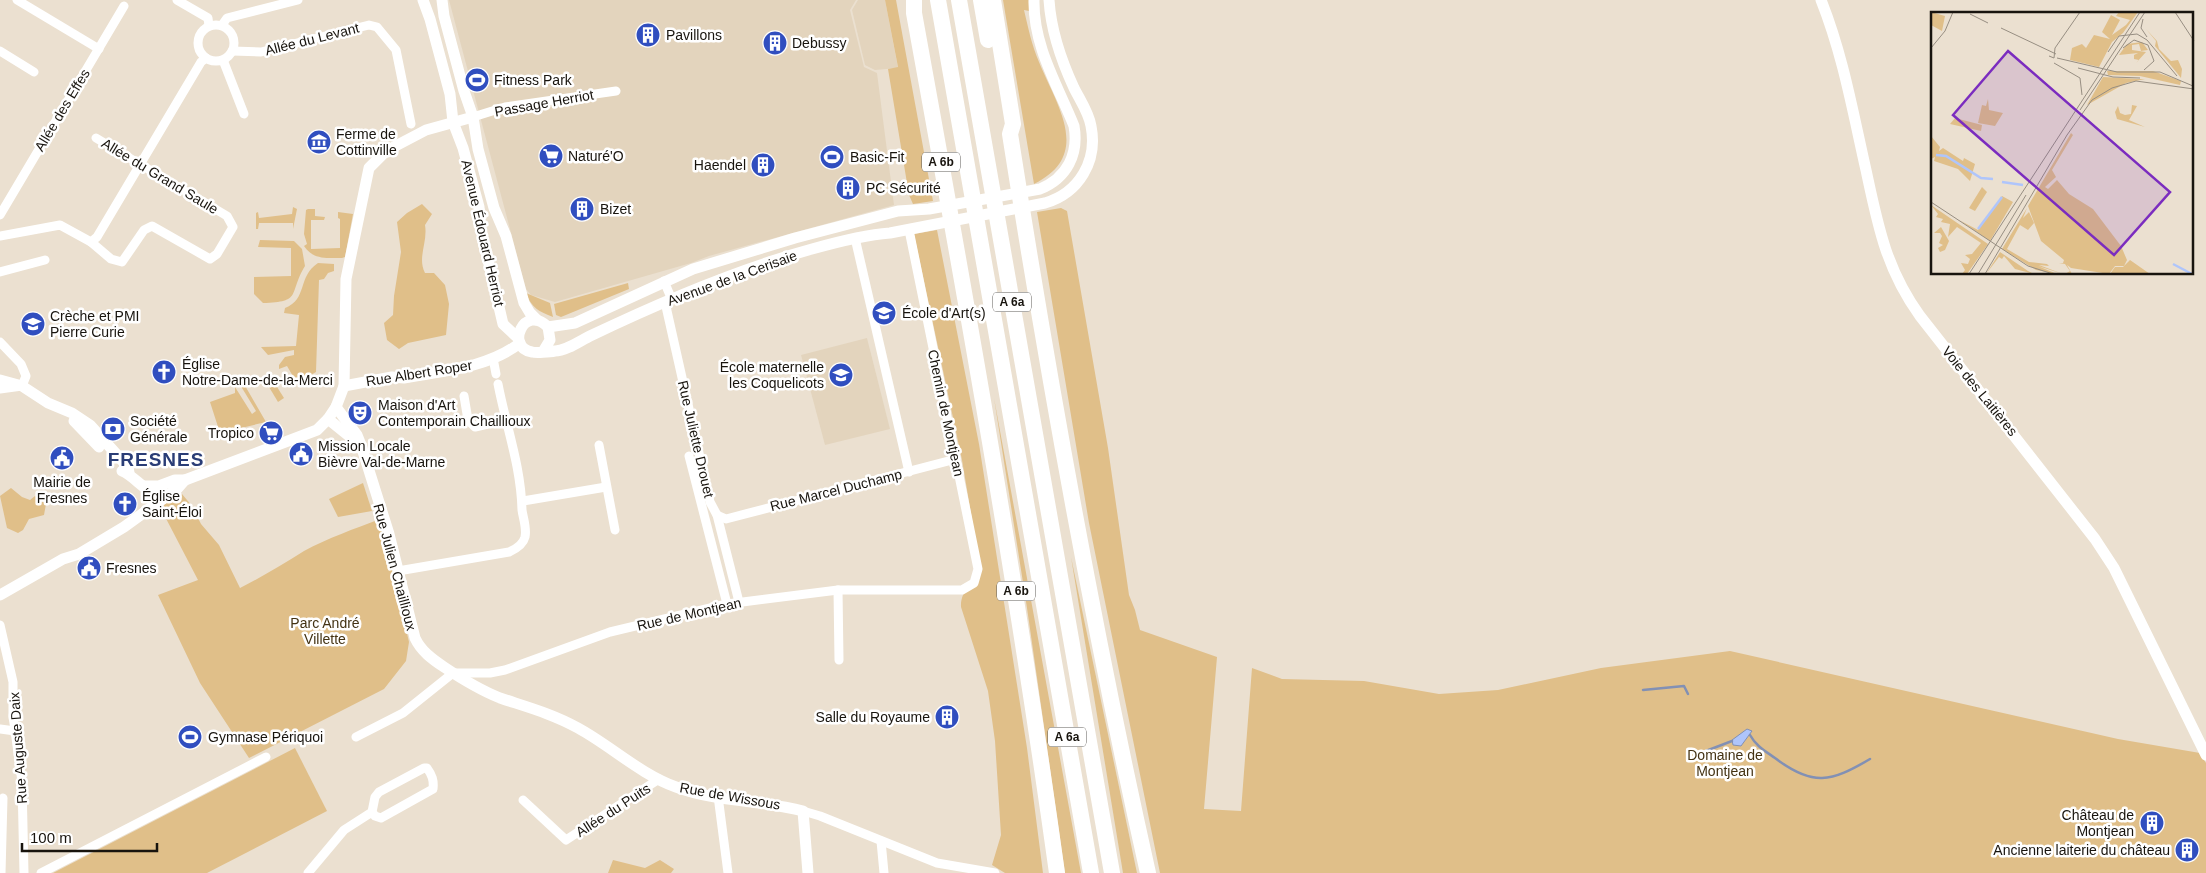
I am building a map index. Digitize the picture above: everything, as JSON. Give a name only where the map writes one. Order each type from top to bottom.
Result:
[{"type":"highway","points":[[903,0],[904,7],[914,6]]},
{"type":"highway","name":"A 6a","points":[[938,0],[1091,873]]},
{"type":"highway","name":"A 6a","points":[[959,0],[1112,873]]},
{"type":"highway","points":[[981,0],[1003,126],[1010,134]]},
{"type":"highway","points":[[993,0],[1013,124],[1010,134],[1085,576],[1148,873]]},
{"type":"highway","name":"A 6b","points":[[914,6],[969,311],[1013,572],[1057,873]]},
{"type":"street","points":[[17,0],[99,48]]},
{"type":"street","points":[[177,0],[204,14],[208,18],[209,26]]},
{"type":"street","points":[[222,25],[227,18],[298,0]]},
{"type":"street","name":"Avenue Édouard Herriot","points":[[423,0],[450,94],[453,122],[463,148],[479,207],[481,230],[504,324],[519,341]]},
{"type":"street","name":"Avenue Édouard Herriot","points":[[442,0],[444,16],[473,117],[478,149],[494,208],[506,236],[524,303],[530,314],[537,320]]},
{"type":"street","name":"Avenue de la Cerisaie","points":[[548,327],[575,323],[664,281],[701,266],[795,238],[898,212],[929,209],[1040,189],[1058,178],[1070,163],[1075,149],[1076,135],[1044,54],[1036,23],[1034,0]]},
{"type":"street","name":"Avenue de la Cerisaie","points":[[544,350],[556,352],[668,301],[760,264],[855,238],[909,230],[1045,203],[1064,195],[1084,176],[1091,159],[1093,138],[1091,124],[1057,45],[1049,0]]},
{"type":"street","name":"Voie des Laitières","points":[[1821,0],[1840,53],[1880,232],[1895,275],[1920,316],[2081,520],[2114,568],[2206,754]]},
{"type":"street","name":"Allée des Effes","points":[[0,215],[124,6]]},
{"type":"street","points":[[222,25],[232,33],[234,39],[232,52],[223,60],[211,60],[200,52],[198,37],[202,30],[209,26],[222,25]]},
{"type":"street","name":"Allée du Levant","points":[[232,52],[261,52],[368,25],[377,27],[396,50],[411,124]]},
{"type":"street","points":[[0,51],[34,72]]},
{"type":"street","points":[[0,236],[60,225],[92,242],[97,237],[201,62],[206,58]]},
{"type":"street","points":[[223,60],[244,114]]},
{"type":"street","name":"Passage Herriot","points":[[473,117],[505,107],[616,91]]},
{"type":"street","points":[[0,595],[63,560],[79,554],[124,527],[154,493],[317,430],[328,419],[336,407],[344,386],[346,280],[368,168],[386,152],[426,130],[473,117]]},
{"type":"street","name":"Allée du Grand Saule","points":[[92,242],[111,259],[122,262],[144,230],[152,226],[210,259],[217,254],[231,233],[232,223],[227,216],[96,138]]},
{"type":"street","name":"Chemin de Montjean","points":[[909,230],[978,569],[974,582],[962,590]]},
{"type":"street","points":[[855,238],[909,472]]},
{"type":"street","points":[[0,272],[45,260]]},
{"type":"street","name":"Rue Juliette Drouet","points":[[664,281],[668,301],[668,317],[710,502],[717,515],[739,602]]},
{"type":"street","points":[[537,320],[548,327],[550,340],[544,350],[531,352],[525,349],[519,341],[519,331],[529,321],[537,320]]},
{"type":"street","name":"Rue Albert Roper","points":[[344,386],[392,377],[404,378],[478,364],[493,358],[519,341]]},
{"type":"street","points":[[0,342],[25,370],[26,378],[22,386]]},
{"type":"street","points":[[493,358],[496,374]]},
{"type":"street","points":[[0,380],[22,386],[65,411],[123,472],[129,473],[154,493]]},
{"type":"street","points":[[398,571],[516,549],[525,538],[523,501],[510,430],[505,420],[498,384]]},
{"type":"street","points":[[0,390],[22,386]]},
{"type":"street","points":[[464,396],[468,420],[475,427],[505,420]]},
{"type":"street","name":"Rue Julien Chaillioux","points":[[336,407],[357,435],[389,534],[418,645],[429,657],[453,673]]},
{"type":"street","points":[[328,419],[360,445]]},
{"type":"street","points":[[599,445],[615,530]]},
{"type":"street","points":[[689,456],[727,604]]},
{"type":"street","name":"Rue Marcel Duchamp","points":[[717,515],[726,519],[956,459]]},
{"type":"street","points":[[154,493],[178,488],[185,480]]},
{"type":"street","points":[[523,501],[606,487]]},
{"type":"street","points":[[838,590],[839,660]]},
{"type":"street","name":"Rue de Montjean","points":[[453,673],[505,670],[610,632],[739,602],[838,590],[962,590]]},
{"type":"street","name":"Rue Auguste Daix","points":[[0,625],[13,682],[13,716],[22,782],[24,873]]},
{"type":"street","points":[[356,737],[403,713],[453,673]]},
{"type":"street","name":"Rue de Wissous","points":[[453,673],[481,690],[548,713],[579,728],[659,779],[677,787],[718,796],[780,805],[803,811],[937,863],[995,873]]},
{"type":"street","points":[[0,729],[15,731]]},
{"type":"street","points":[[41,873],[266,757]]},
{"type":"street","points":[[308,873],[344,830],[372,812],[375,797],[379,792],[427,768],[434,782],[433,788],[381,818],[375,816],[372,812]]},
{"type":"street","name":"Allée du Puits","points":[[523,800],[566,840],[659,779]]},
{"type":"street","points":[[718,796],[728,873]]},
{"type":"street","points":[[1,873],[3,798]]},
{"type":"street","points":[[803,811],[808,873]]},
{"type":"street","points":[[881,841],[884,873]]},
{"type":"shaded area","points":[[449,0],[856,0],[850,10],[864,67],[877,73],[894,205],[709,256],[691,263],[555,302],[531,295],[526,289]]},
{"type":"shaded area","points":[[858,0],[885,0],[898,68],[875,70],[865,65],[852,10]]},
{"type":"shaded area","name":"École maternelle les Coquelicots","points":[[867,338],[890,429],[825,445],[801,355]]},
{"type":"green space","points":[[885,0],[896,0],[933,201],[913,204],[909,195],[888,69],[898,67]]},
{"type":"green space","points":[[1003,0],[1029,0],[1029,11],[1024,10],[1032,43],[1061,112],[1065,129],[1066,144],[1062,159],[1052,172],[1034,184]]},
{"type":"green space","points":[[422,204],[432,214],[425,225],[426,232],[422,256],[423,267],[425,273],[434,273],[445,285],[449,304],[446,335],[408,343],[399,349],[387,340],[384,323],[393,315],[401,252],[397,222]]},
{"type":"green space","points":[[293,207],[297,209],[293,229],[293,223],[259,223],[258,229],[256,229],[256,213],[258,212],[259,218],[292,214]]},
{"type":"green space","name":"Domaine de Montjean","points":[[1061,208],[1067,211],[1108,448],[1129,595],[1140,630],[1217,657],[1204,809],[1241,811],[1252,668],[1282,679],[1364,681],[1439,694],[1498,690],[1601,668],[1730,651],[2118,739],[2200,753],[2206,763],[2206,873],[1160,873],[1089,523],[1037,212]]},
{"type":"green space","points":[[315,209],[315,216],[325,217],[324,220],[311,220],[311,249],[340,248],[340,219],[338,218],[338,212],[353,214],[345,257],[326,258],[316,256],[304,246],[307,244],[304,234],[306,210]]},
{"type":"green space","points":[[937,230],[979,444],[1027,748],[1043,873],[1005,873],[992,865],[1001,835],[995,741],[988,691],[961,607],[963,595],[976,573],[979,561],[962,460],[914,234]]},
{"type":"green space","points":[[260,240],[294,241],[302,249],[305,266],[293,295],[284,301],[263,303],[254,294],[254,277],[291,276],[291,248],[258,247]]},
{"type":"green space","points":[[318,263],[334,264],[334,271],[328,273],[324,279],[319,280],[316,372],[297,383],[287,366],[279,369],[279,365],[285,357],[294,355],[294,350],[268,355],[261,347],[296,346],[299,315],[284,313],[285,308],[297,299],[307,275]]},
{"type":"green space","points":[[628,283],[629,289],[561,317],[556,315],[554,304]]},
{"type":"green space","points":[[526,293],[550,303],[553,317],[536,308],[530,302]]},
{"type":"green space","points":[[240,377],[266,422],[220,433],[210,402],[235,393],[235,387],[252,414],[256,411],[239,383]]},
{"type":"green space","points":[[272,379],[284,398],[278,402],[266,382]]},
{"type":"green space","points":[[994,398],[1081,873],[1065,873],[1027,608]]},
{"type":"green space","points":[[363,483],[372,511],[338,517],[329,499]]},
{"type":"green space","points":[[11,488],[22,497],[30,500],[35,496],[46,504],[44,515],[29,519],[23,530],[18,533],[7,528],[0,496]]},
{"type":"green space","name":"Parc André Villette","points":[[182,494],[192,506],[201,524],[219,545],[240,588],[313,546],[380,519],[409,642],[406,661],[384,689],[249,758],[200,683],[158,595],[198,580],[160,507]]},
{"type":"green space","points":[[1071,557],[1137,873],[1123,873]]},
{"type":"green space","points":[[295,748],[327,811],[207,873],[53,873]]},
{"type":"green space","points":[[613,860],[645,868],[660,860],[674,869],[671,873],[608,873]]},
{"type":"water","points":[[1747,729],[1752,731],[1741,746],[1733,745],[1732,740]]},
{"type":"waterway","points":[[1643,690],[1684,686],[1688,694]]},
{"type":"waterway","points":[[1750,735],[1761,748],[1788,767],[1800,774],[1811,777],[1822,778],[1844,773],[1870,759]]},
{"type":"waterway","points":[[1698,754],[1732,741]]},
{"type":"place","name":"Pavillons","points":[[648,35]]},
{"type":"place","name":"Debussy","points":[[775,43]]},
{"type":"place","name":"Fitness Park","points":[[477,80]]},
{"type":"place","name":"Ferme de Cottinville","points":[[319,142]]},
{"type":"place","name":"Naturé'O","points":[[551,156]]},
{"type":"place","name":"Basic-Fit","points":[[832,157]]},
{"type":"place","name":"Haendel","points":[[763,165]]},
{"type":"place","name":"PC Sécurité","points":[[848,188]]},
{"type":"place","name":"Bizet","points":[[582,209]]},
{"type":"place","name":"École d'Art(s)","points":[[884,313]]},
{"type":"place","name":"Crèche et PMI Pierre Curie","points":[[33,324]]},
{"type":"place","name":"Église Notre-Dame-de-la-Merci","points":[[164,372]]},
{"type":"place","name":"École maternelle les Coquelicots","points":[[841,375]]},
{"type":"place","name":"Maison d'Art Contemporain Chaillioux","points":[[360,413]]},
{"type":"place","name":"Société Générale","points":[[113,429]]},
{"type":"place","name":"Tropico","points":[[271,433]]},
{"type":"place","name":"Mission Locale Bièvre Val-de-Marne","points":[[301,454]]},
{"type":"place","name":"Mairie de Fresnes","points":[[62,458]]},
{"type":"place","name":"Église Saint-Éloi","points":[[125,504]]},
{"type":"place","name":"Fresnes","points":[[89,568]]},
{"type":"place","name":"Salle du Royaume","points":[[947,717]]},
{"type":"place","name":"Gymnase Périquoi","points":[[190,737]]},
{"type":"place","name":"Château de Montjean","points":[[2152,823]]},
{"type":"place","name":"Ancienne laiterie du château","points":[[2187,850]]},
{"type":"district","name":"FRESNES","points":[[156,459]]}]
